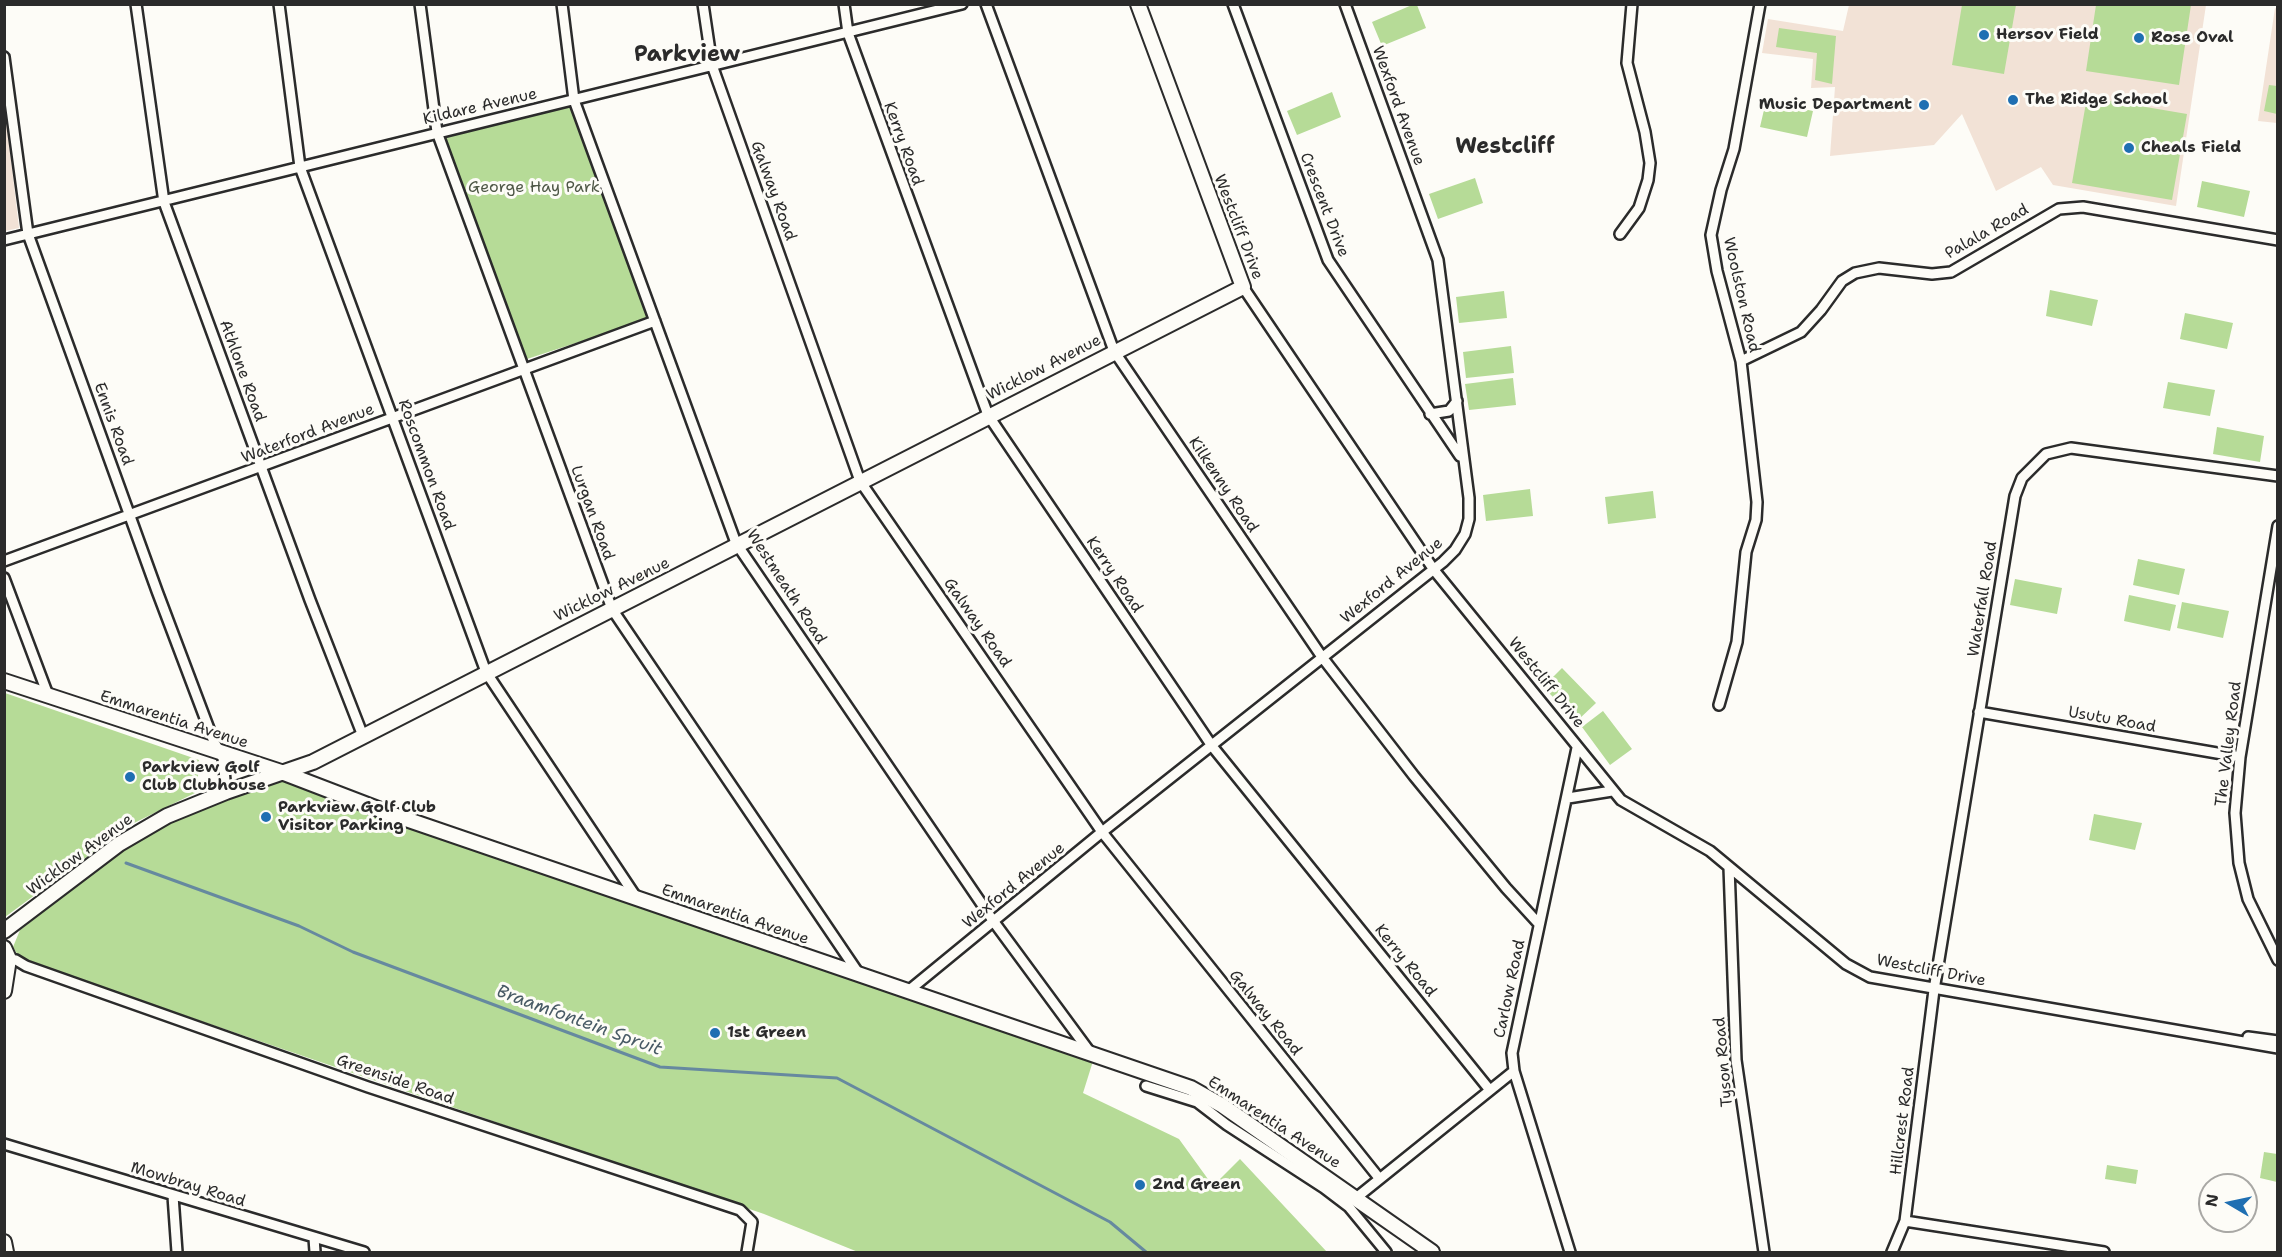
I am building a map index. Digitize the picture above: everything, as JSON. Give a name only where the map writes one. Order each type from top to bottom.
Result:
[{"type":"street","name":"Athlone Road","points":[[136,4],[164,202],[363,736]]},
{"type":"street","name":"Roscommon Road","points":[[279,4],[300,167],[486,672],[637,899]]},
{"type":"street","name":"Lurgan Road","points":[[420,4],[437,132],[612,609],[860,976]]},
{"type":"street","name":"Westmeath Road","points":[[562,4],[574,100],[736,543],[994,922],[1093,1055]]},
{"type":"street","name":"Galway Road","points":[[703,4],[711,65],[860,481],[1102,832],[1379,1178]]},
{"type":"street","name":"Kerry Road","points":[[844,4],[848,33],[988,415],[1212,746],[1489,1089]]},
{"type":"street","name":"Kildare Avenue","points":[[4,240],[962,4]]},
{"type":"street","name":"Kilkenny Road","points":[[986,4],[1114,351],[1322,657],[1414,776],[1506,888],[1539,924]]},
{"type":"street","name":"Westcliff Drive","points":[[1138,4],[1243,286],[1434,570],[1612,791],[1628,806],[1710,850],[1846,964],[1881,980],[2222,1036],[2277,1048]]},
{"type":"street","name":"Crescent Drive","points":[[1233,4],[1328,260],[1430,414],[1462,458]]},
{"type":"street","name":"Wexford Avenue","points":[[908,992],[1102,832],[1434,570],[1455,550],[1467,529],[1470,510],[1436,251],[1345,4]]},
{"type":"street","points":[[1620,234],[1639,208],[1648,180],[1650,163],[1646,132],[1627,63],[1632,4]]},
{"type":"street","name":"Woolston Road","points":[[1719,705],[1737,642],[1747,547],[1755,525],[1757,502],[1741,361],[1717,271],[1711,235],[1734,149],[1761,4]]},
{"type":"street","name":"Ennis Road","points":[[4,57],[28,234],[214,742],[224,758],[226,792]]},
{"type":"street","name":"Palala Road","points":[[1741,361],[1801,332],[1812,322],[1842,281],[1855,273],[1879,268],[1932,274],[1951,272],[2059,209],[2083,207],[2277,240]]},
{"type":"street","name":"Wicklow Avenue","points":[[9,928],[139,831],[180,810],[284,773],[363,736],[736,543],[1243,286]]},
{"type":"street","name":"Waterford Avenue","points":[[4,561],[262,468],[327,440],[393,418],[655,321]]},
{"type":"street","points":[[1430,414],[1449,411],[1457,401]]},
{"type":"street","name":"Waterfall Road","points":[[1934,990],[2015,496],[2022,478],[2046,454],[2071,448],[2277,476]]},
{"type":"street","name":"The Valley Road","points":[[2277,526],[2240,757],[2235,813],[2240,863],[2257,922],[2277,960]]},
{"type":"street","points":[[4,578],[48,695]]},
{"type":"street","name":"Emmarentia Avenue","points":[[4,681],[284,773],[391,814],[1206,1095],[1427,1248],[1442,1252]]},
{"type":"street","name":"Usutu Road","points":[[1979,712],[2240,757]]},
{"type":"street","name":"Carlow Road","points":[[1570,1252],[1514,1071],[1514,1041],[1577,748]]},
{"type":"street","points":[[1568,798],[1612,791]]},
{"type":"street","name":"Tyson Road","points":[[1729,867],[1736,1060],[1764,1252]]},
{"type":"street","points":[[4,991],[9,928]]},
{"type":"street","name":"Greenside Road","points":[[6,958],[368,1087],[733,1208],[746,1214],[752,1222],[747,1252]]},
{"type":"street","name":"Hillcrest Road","points":[[1892,1252],[1905,1221],[1934,990]]},
{"type":"street","name":"Westcliff Drive","points":[[2222,1036],[2277,1041]]},
{"type":"street","points":[[1356,1198],[1514,1071]]},
{"type":"street","points":[[1146,1086],[1197,1102],[1227,1125],[1324,1188],[1349,1207],[1386,1252]]},
{"type":"street","name":"Mowbray Road","points":[[4,1144],[364,1252]]},
{"type":"street","points":[[173,1196],[177,1252]]},
{"type":"street","points":[[1905,1221],[2104,1252]]},
{"type":"street","points":[[314,1238],[315,1252]]},
{"type":"street","points":[[4,1242],[6,1252]]},
{"type":"shaded area","name":"The Ridge School","points":[[1849,5],[2206,5],[2176,206],[2053,185],[2041,167],[1996,191],[1962,114],[1934,145],[1830,156],[1835,87],[1811,88],[1813,59],[1762,53],[1768,19],[1843,31]]},
{"type":"shaded area","points":[[2275,8],[2277,9],[2277,123],[2258,121]]},
{"type":"shaded area","points":[[5,108],[19,228],[4,231]]},
{"type":"green space","points":[[1417,5],[1426,28],[1382,46],[1372,22]]},
{"type":"green space","name":"Hersov Field","points":[[1962,5],[2016,5],[2004,74],[1952,65]]},
{"type":"green space","name":"Rose Oval","points":[[2096,5],[2191,5],[2179,85],[2086,71]]},
{"type":"green space","points":[[1779,28],[1836,36],[1832,84],[1815,80],[1817,53],[1776,47]]},
{"type":"green space","points":[[2269,85],[2277,86],[2277,114],[2264,111]]},
{"type":"green space","points":[[1332,92],[1341,117],[1297,135],[1287,111]]},
{"type":"green space","name":"Cheals Field","points":[[2087,97],[2187,114],[2172,200],[2072,183]]},
{"type":"green space","name":"George Hay Park","points":[[573,101],[652,318],[527,359],[445,138]]},
{"type":"green space","points":[[1766,101],[1813,111],[1807,137],[1760,127]]},
{"type":"green space","points":[[1475,178],[1483,203],[1438,219],[1429,194]]},
{"type":"green space","points":[[2202,181],[2250,191],[2244,217],[2197,207]]},
{"type":"green space","points":[[2050,290],[2098,300],[2092,326],[2046,316]]},
{"type":"green space","points":[[1504,291],[1507,318],[1459,323],[1456,297]]},
{"type":"green space","points":[[2185,313],[2233,323],[2227,349],[2180,339]]},
{"type":"green space","points":[[1511,346],[1514,373],[1466,378],[1463,352]]},
{"type":"green space","points":[[1513,378],[1516,405],[1469,410],[1465,384]]},
{"type":"green space","points":[[2168,382],[2215,390],[2210,416],[2163,408]]},
{"type":"green space","points":[[2217,427],[2264,436],[2260,462],[2213,454]]},
{"type":"green space","points":[[1530,489],[1533,516],[1486,521],[1483,495]]},
{"type":"green space","points":[[1653,491],[1656,518],[1608,524],[1605,497]]},
{"type":"green space","points":[[2138,559],[2185,569],[2179,595],[2133,585]]},
{"type":"green space","points":[[2015,579],[2062,588],[2057,614],[2010,605]]},
{"type":"green space","points":[[2129,595],[2176,605],[2170,631],[2124,621]]},
{"type":"green space","points":[[2182,602],[2229,611],[2223,638],[2177,628]]},
{"type":"green space","points":[[1562,668],[1596,703],[1577,721],[1543,687]]},
{"type":"green space","points":[[5,693],[199,760],[197,792],[130,825],[5,917]]},
{"type":"green space","points":[[1603,711],[1632,749],[1610,765],[1582,727]]},
{"type":"green space","points":[[284,773],[1093,1061],[1083,1093],[1179,1139],[1213,1186],[1240,1159],[1327,1252],[858,1252],[764,1214],[20,959],[13,947],[20,930],[120,852],[157,827]]},
{"type":"green space","points":[[2094,814],[2142,823],[2135,850],[2089,840]]},
{"type":"green space","points":[[2264,1152],[2277,1154],[2277,1182],[2260,1178]]},
{"type":"green space","points":[[2107,1165],[2138,1170],[2136,1184],[2105,1179]]},
{"type":"waterway","name":"Braamfontein Spruit","points":[[126,863],[299,926],[353,952],[660,1067],[837,1078],[1110,1222],[1146,1252]]},
{"type":"place","name":"Hersov Field","points":[[1984,35]]},
{"type":"place","name":"Rose Oval","points":[[2139,38]]},
{"type":"place","name":"The Ridge School","points":[[2013,100]]},
{"type":"place","name":"Music Department","points":[[1924,105]]},
{"type":"place","name":"Cheals Field","points":[[2129,148]]},
{"type":"place","name":"Parkview Golf Club Clubhouse","points":[[130,777]]},
{"type":"place","name":"Parkview Golf Club Visitor Parking","points":[[266,817]]},
{"type":"place","name":"1st Green","points":[[715,1033]]},
{"type":"place","name":"2nd Green","points":[[1140,1185]]},
{"type":"district","name":"Parkview","points":[[687,55]]},
{"type":"district","name":"Westcliff","points":[[1505,147]]}]
